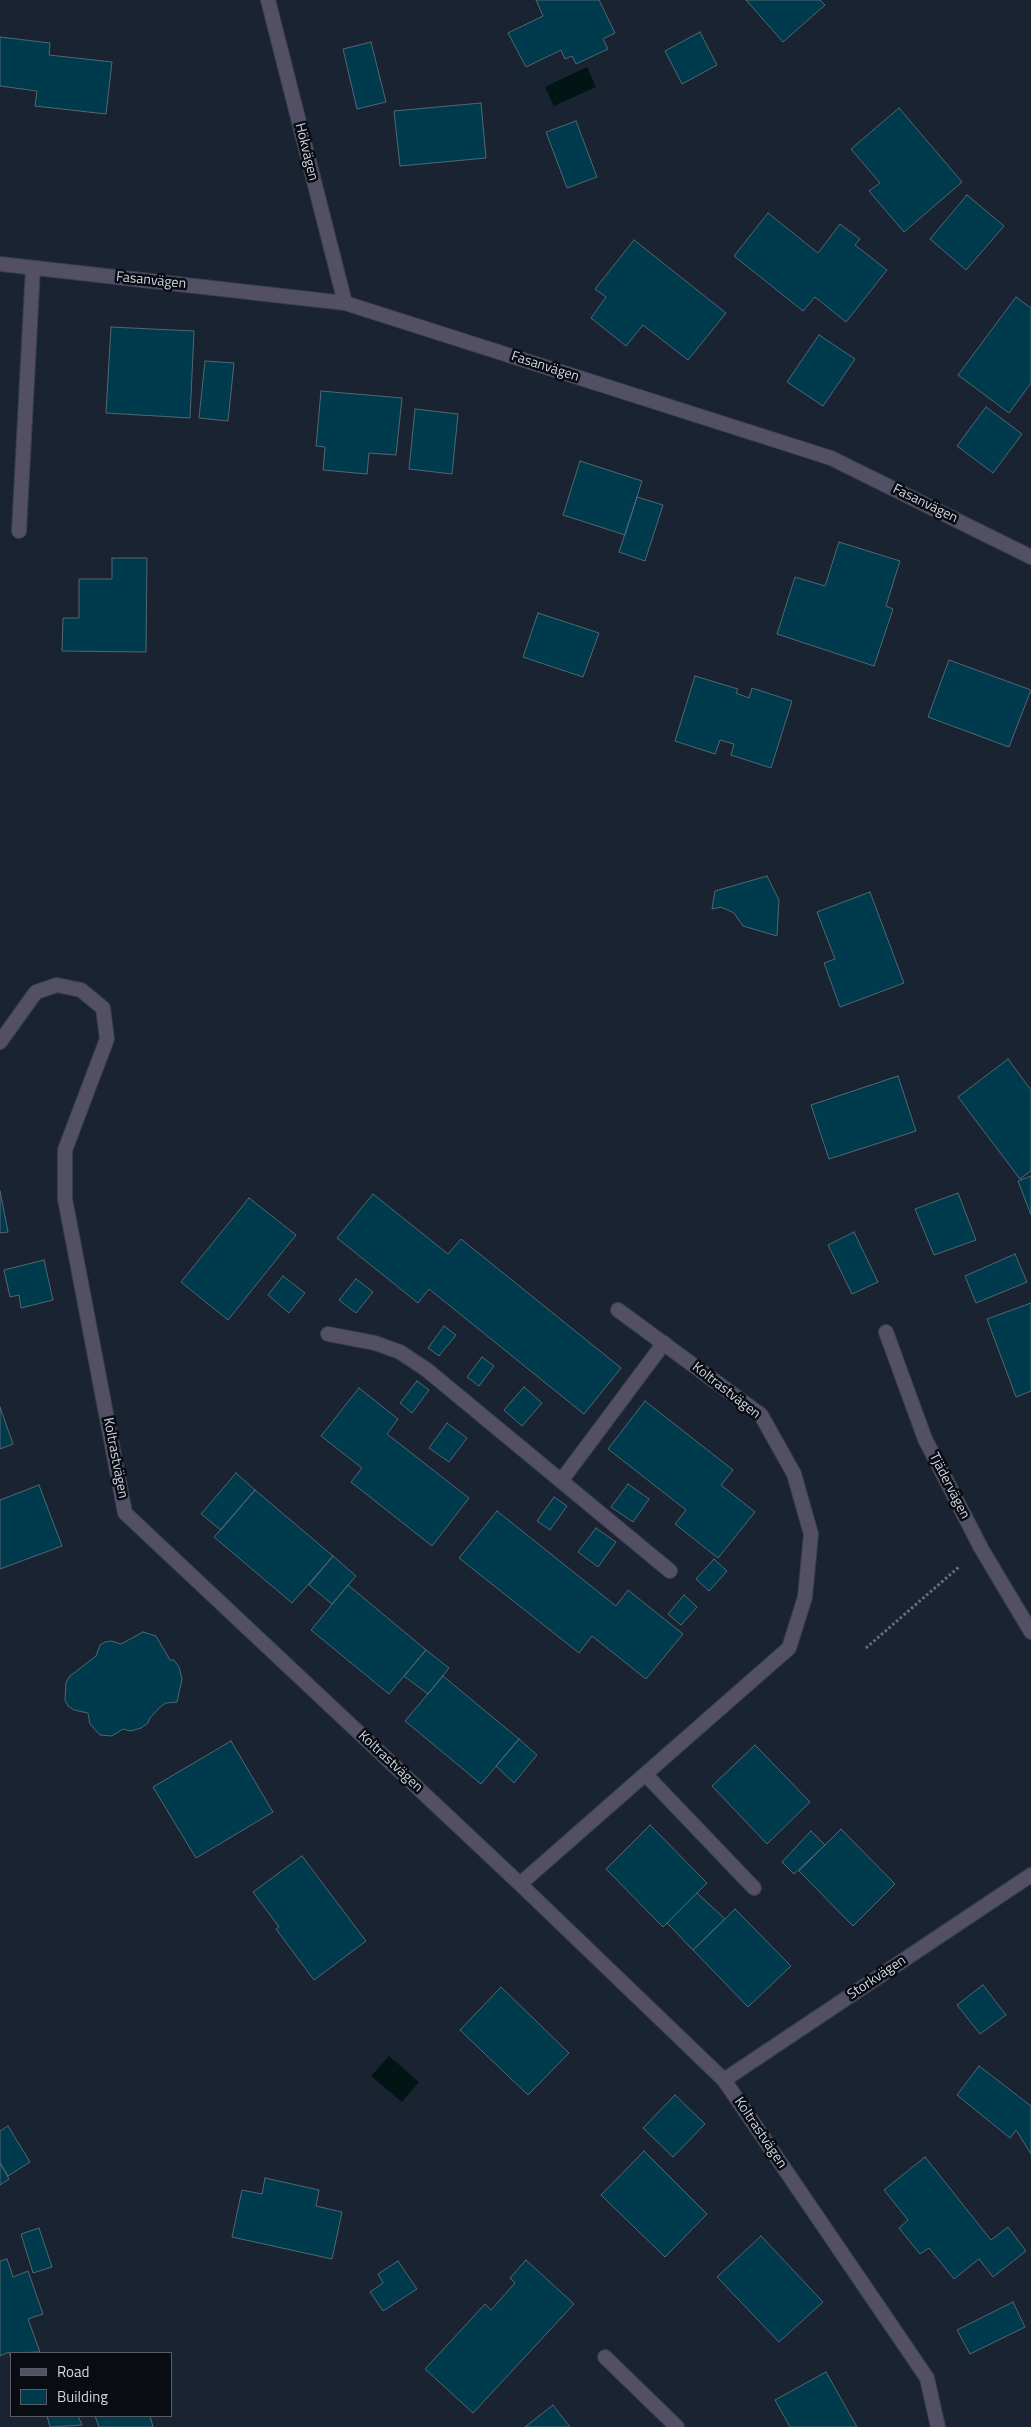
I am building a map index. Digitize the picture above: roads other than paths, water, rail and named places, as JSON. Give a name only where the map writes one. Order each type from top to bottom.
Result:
[{"type":"street","name":"Hökvägen","points":[[268,0],[345,304]]},
{"type":"street","name":"Fasanvägen","points":[[0,264],[345,304],[830,458],[1031,557]]},
{"type":"street","points":[[19,531],[33,268]]},
{"type":"street","name":"Koltrastvägen","points":[[0,1042],[36,992],[57,986],[81,990],[102,1008],[107,1039],[65,1150],[65,1199],[125,1513],[520,1884],[724,2080],[928,2378],[938,2427]]},
{"type":"street","name":"Koltrastvägen","points":[[520,1884],[789,1648],[805,1597],[811,1534],[794,1474],[761,1415],[618,1310]]},
{"type":"street","name":"Tjädervägen","points":[[886,1332],[925,1438],[981,1548],[1031,1632]]},
{"type":"street","points":[[328,1334],[375,1343],[400,1352],[428,1370],[670,1571]]},
{"type":"street","points":[[561,1481],[664,1343]]},
{"type":"street","points":[[646,1775],[754,1888]]},
{"type":"street","name":"Storkvägen","points":[[724,2080],[1031,1875]]},
{"type":"street","points":[[605,2357],[677,2427]]}]
